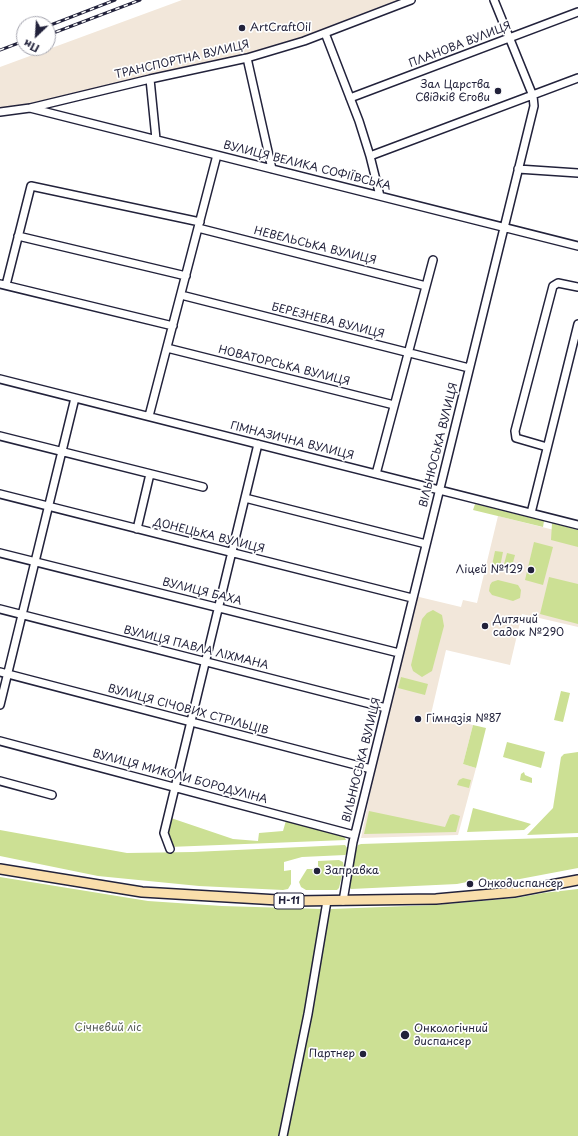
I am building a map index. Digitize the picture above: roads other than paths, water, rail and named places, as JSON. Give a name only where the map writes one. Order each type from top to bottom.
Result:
[{"type":"main road","name":"Н-11","points":[[0,869],[142,892],[209,897],[327,901],[436,899],[519,891],[578,880]]},
{"type":"street","name":"ТРАНСПОРТНА ВУЛИЦЯ","points":[[0,112],[30,108],[150,79],[248,58],[326,33],[411,0]]},
{"type":"street","points":[[494,0],[534,96]]},
{"type":"street","name":"ПЛАНОВА ВУЛИЦЯ","points":[[350,98],[578,12]]},
{"type":"street","points":[[326,33],[370,156],[380,196]]},
{"type":"street","points":[[248,58],[272,169]]},
{"type":"street","points":[[370,156],[534,96],[578,78]]},
{"type":"street","points":[[150,79],[156,139]]},
{"type":"street","name":"ВІЛЬНЮСЬКА ВУЛИЦЯ","points":[[343,901],[354,835],[534,106],[534,96]]},
{"type":"street","name":"ВУЛИЦЯ ВЕЛИКА СОФІЇВСЬКА","points":[[30,108],[578,246]]},
{"type":"street","points":[[149,416],[168,348],[217,155]]},
{"type":"street","points":[[518,169],[578,173]]},
{"type":"street","name":"НЕВЕЛЬСЬКА ВУЛИЦЯ","points":[[18,236],[31,186],[199,225],[426,286]]},
{"type":"street","points":[[173,326],[3,285],[18,236],[186,276]]},
{"type":"street","points":[[376,474],[433,260]]},
{"type":"street","points":[[547,447],[516,438],[515,431],[553,286],[558,283],[578,287]]},
{"type":"street","name":"БЕРЕЗНЕВА ВУЛИЦЯ","points":[[181,295],[469,368]]},
{"type":"street","points":[[531,513],[578,324]]},
{"type":"street","name":"НОВАТОРСЬКА ВУЛИЦЯ","points":[[168,348],[394,405]]},
{"type":"street","name":"ГІМНАЗИЧНА ВУЛИЦЯ","points":[[0,378],[578,525]]},
{"type":"street","points":[[0,705],[4,673],[22,615],[75,398]]},
{"type":"street","points":[[0,436],[203,487]]},
{"type":"street","points":[[170,849],[164,833],[258,444]]},
{"type":"street","points":[[137,529],[150,474]]},
{"type":"street","name":"ДОНЕЦЬКА ВУЛИЦЯ","points":[[0,494],[412,598]]},
{"type":"street","points":[[245,498],[426,544]]},
{"type":"street","name":"ВУЛИЦЯ БАХА","points":[[0,553],[399,653]]},
{"type":"street","name":"ВУЛИЦЯ ПАВЛА ЛІХМАНА","points":[[0,609],[386,708]]},
{"type":"street","name":"ВУЛИЦЯ СІЧОВИХ СТРІЛЬЦІВ","points":[[4,673],[371,769]]},
{"type":"street","name":"ВУЛИЦЯ МИКОЛИ БОРОДУЛІНА","points":[[0,741],[354,835]]},
{"type":"street","points":[[0,780],[52,795]]},
{"type":"street","points":[[283,1136],[308,1014],[327,901]]},
{"type":"railway","points":[[56,23],[115,0]]},
{"type":"railway","points":[[56,32],[140,0]]},
{"type":"railway","points":[[0,50],[16,44]]},
{"type":"place","name":"ArtCraftOil","points":[[242,28]]},
{"type":"place","name":"Зал Царства Свідків Єгови","points":[[498,91]]},
{"type":"place","name":"Ліцей №129","points":[[531,570]]},
{"type":"place","name":"Дитячий садок №290","points":[[485,626]]},
{"type":"place","name":"Гімназія №87","points":[[418,719]]},
{"type":"place","name":"Заправка","points":[[317,871]]},
{"type":"place","name":"Онкодиспансер","points":[[470,884]]},
{"type":"place","name":"Онкологічний диспансер","points":[[405,1035]]},
{"type":"place","name":"Партнер","points":[[363,1054]]},
{"type":"park label","name":"Січневий ліс","points":[[108,1028]]}]
